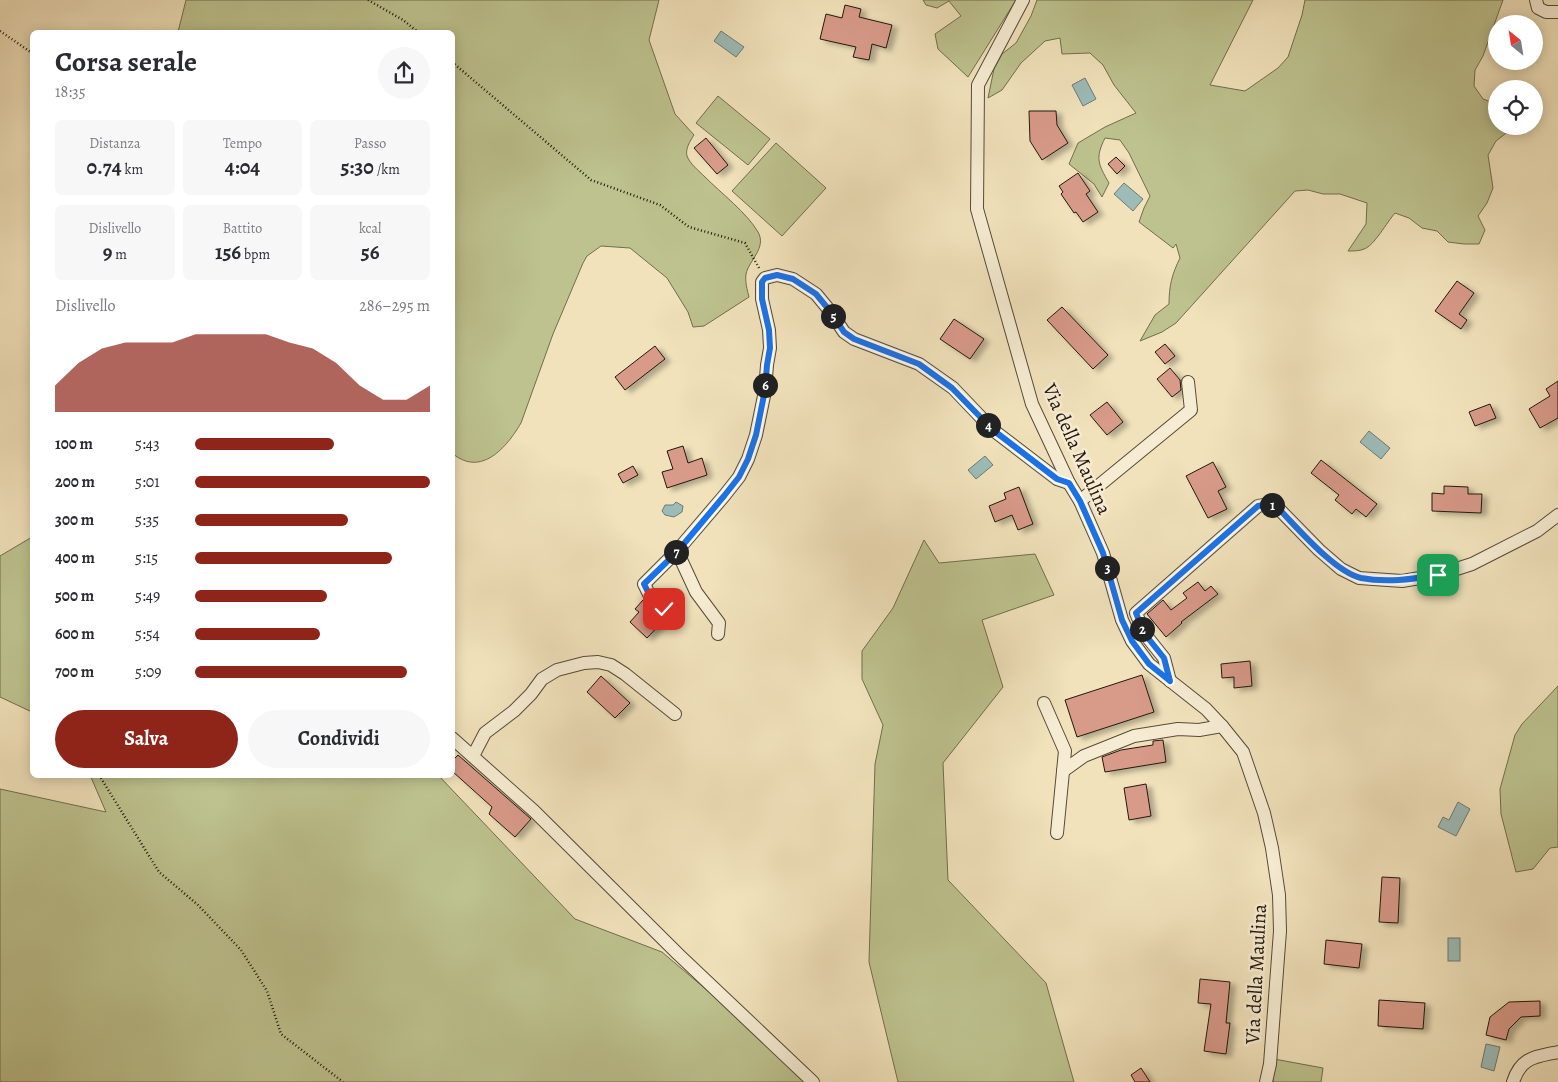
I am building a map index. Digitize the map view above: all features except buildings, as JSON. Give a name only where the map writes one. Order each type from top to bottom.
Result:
[{"type":"street","name":"Via della Maulina","points":[[1023,0],[978,85],[977,209],[1032,404],[1069,483],[1080,501],[1103,553],[1122,620],[1132,641],[1149,664],[1206,710],[1243,752],[1264,813],[1272,848],[1279,895],[1280,931],[1270,1064],[1266,1082]]},
{"type":"street","points":[[1536,0],[1538,8],[1546,12],[1558,12]]},
{"type":"street","points":[[664,609],[650,596],[644,584],[677,552],[739,477],[748,459],[756,435],[765,390],[770,348],[768,322],[762,299],[762,282],[765,278],[777,275],[793,279],[816,294],[844,332],[854,339],[919,364],[952,388],[993,430],[1057,479],[1069,483]]},
{"type":"street","points":[[1080,501],[1191,410],[1188,382]]},
{"type":"street","points":[[1170,681],[1164,658],[1144,633],[1136,613],[1258,506],[1268,504],[1276,506],[1319,550],[1341,569],[1359,578],[1402,581],[1438,575],[1472,564],[1536,531],[1558,515]]},
{"type":"street","points":[[677,552],[696,592],[719,623],[718,634]]},
{"type":"street","points":[[473,756],[485,733],[514,711],[531,694],[542,679],[557,670],[584,663],[598,662],[611,665],[675,714]]},
{"type":"street","points":[[1044,703],[1065,752],[1057,833]]},
{"type":"street","points":[[1063,771],[1084,756],[1134,736],[1178,729],[1199,730],[1222,726]]},
{"type":"street","points":[[455,741],[534,811],[678,954],[814,1082]]},
{"type":"street","points":[[1513,1082],[1524,1062],[1538,1056],[1558,1052]]},
{"type":"path","points":[[368,0],[403,20],[416,30]]},
{"type":"path","points":[[0,31],[30,52]]},
{"type":"path","points":[[455,65],[591,180],[660,205],[688,227],[745,243],[765,278]]},
{"type":"path","points":[[101,778],[159,872],[198,905],[241,950],[267,991],[281,1034],[343,1082]]},
{"type":"green space","points":[[186,0],[659,0],[649,40],[675,114],[694,135],[687,148],[687,156],[690,162],[748,218],[760,238],[759,249],[746,274],[749,297],[704,326],[693,327],[688,312],[667,278],[630,248],[601,246],[587,256],[583,263],[553,334],[521,423],[501,450],[492,456],[483,461],[463,460],[455,455],[455,30],[178,30]]},
{"type":"green space","points":[[923,0],[1016,0],[968,77],[938,49],[935,34],[961,16],[949,1],[937,8],[926,5]]},
{"type":"green space","points":[[1037,0],[1253,0],[1210,85],[1245,91],[1278,68],[1288,57],[1305,0],[1503,0],[1498,15],[1488,15],[1488,42],[1475,70],[1474,86],[1483,99],[1488,101],[1488,135],[1504,135],[1496,141],[1488,155],[1493,188],[1487,203],[1478,216],[1485,230],[1479,244],[1448,242],[1437,231],[1422,228],[1409,218],[1395,213],[1368,247],[1361,250],[1348,251],[1366,224],[1367,203],[1340,194],[1323,194],[1308,190],[1295,191],[1176,323],[1162,332],[1140,341],[1155,315],[1169,304],[1172,280],[1180,258],[1176,244],[1173,248],[1139,222],[1150,196],[1129,153],[1120,140],[1105,138],[1100,151],[1100,166],[1109,183],[1102,197],[1094,184],[1069,164],[1078,143],[1105,127],[1136,113],[1114,85],[1103,65],[1090,53],[1062,54],[1060,38],[1045,41],[1021,63],[1002,90],[988,98],[994,69],[1002,54],[1016,43],[1031,16]]},
{"type":"green space","points":[[718,96],[770,139],[748,165],[696,123]]},
{"type":"green space","points":[[776,143],[826,188],[782,236],[732,191]]},
{"type":"green space","points":[[30,538],[30,711],[0,697],[0,556]]},
{"type":"green space","points":[[924,540],[939,563],[1035,554],[1054,595],[982,620],[1003,687],[943,763],[948,880],[1046,983],[1074,1082],[898,1082],[869,962],[875,764],[883,725],[862,679],[862,651],[893,608]]},
{"type":"green space","points":[[1558,686],[1558,847],[1550,848],[1533,869],[1516,872],[1501,814],[1500,789],[1515,735],[1522,724]]},
{"type":"green space","points":[[91,778],[441,778],[575,919],[662,952],[815,1082],[0,1082],[0,789],[106,812]]},
{"type":"green space","points":[[1274,1059],[1323,1068],[1321,1082],[1273,1082]]},
{"type":"water","points":[[721,31],[744,47],[736,57],[714,41]]},
{"type":"water","points":[[1085,78],[1096,99],[1083,106],[1072,85]]},
{"type":"water","points":[[1124,183],[1143,199],[1133,211],[1114,194]]},
{"type":"water","points":[[1369,431],[1390,448],[1381,459],[1360,442]]},
{"type":"water","points":[[985,456],[993,465],[976,479],[968,470]]},
{"type":"water","points":[[676,502],[683,506],[682,512],[674,517],[665,515],[662,511],[665,505],[673,505]]},
{"type":"water","points":[[1458,802],[1470,809],[1456,836],[1438,827],[1443,817],[1449,820]]},
{"type":"water","points":[[1448,938],[1460,938],[1460,961],[1448,961]]},
{"type":"water","points":[[1486,1044],[1500,1047],[1494,1071],[1481,1067]]},
{"type":"route","points":[[664,609],[650,596],[644,584],[677,552],[711,512],[739,477],[748,459],[756,435],[765,390],[770,348],[769,330],[762,299],[762,282],[765,278],[777,275],[793,279],[816,294],[844,332],[854,339],[919,364],[952,388],[993,430],[1057,479],[1069,483],[1080,501],[1103,553],[1122,620],[1132,641],[1149,664],[1170,681],[1164,658],[1144,633],[1136,613],[1258,506],[1268,504],[1276,506],[1319,550],[1341,569],[1359,578],[1402,581],[1438,575]]}]
